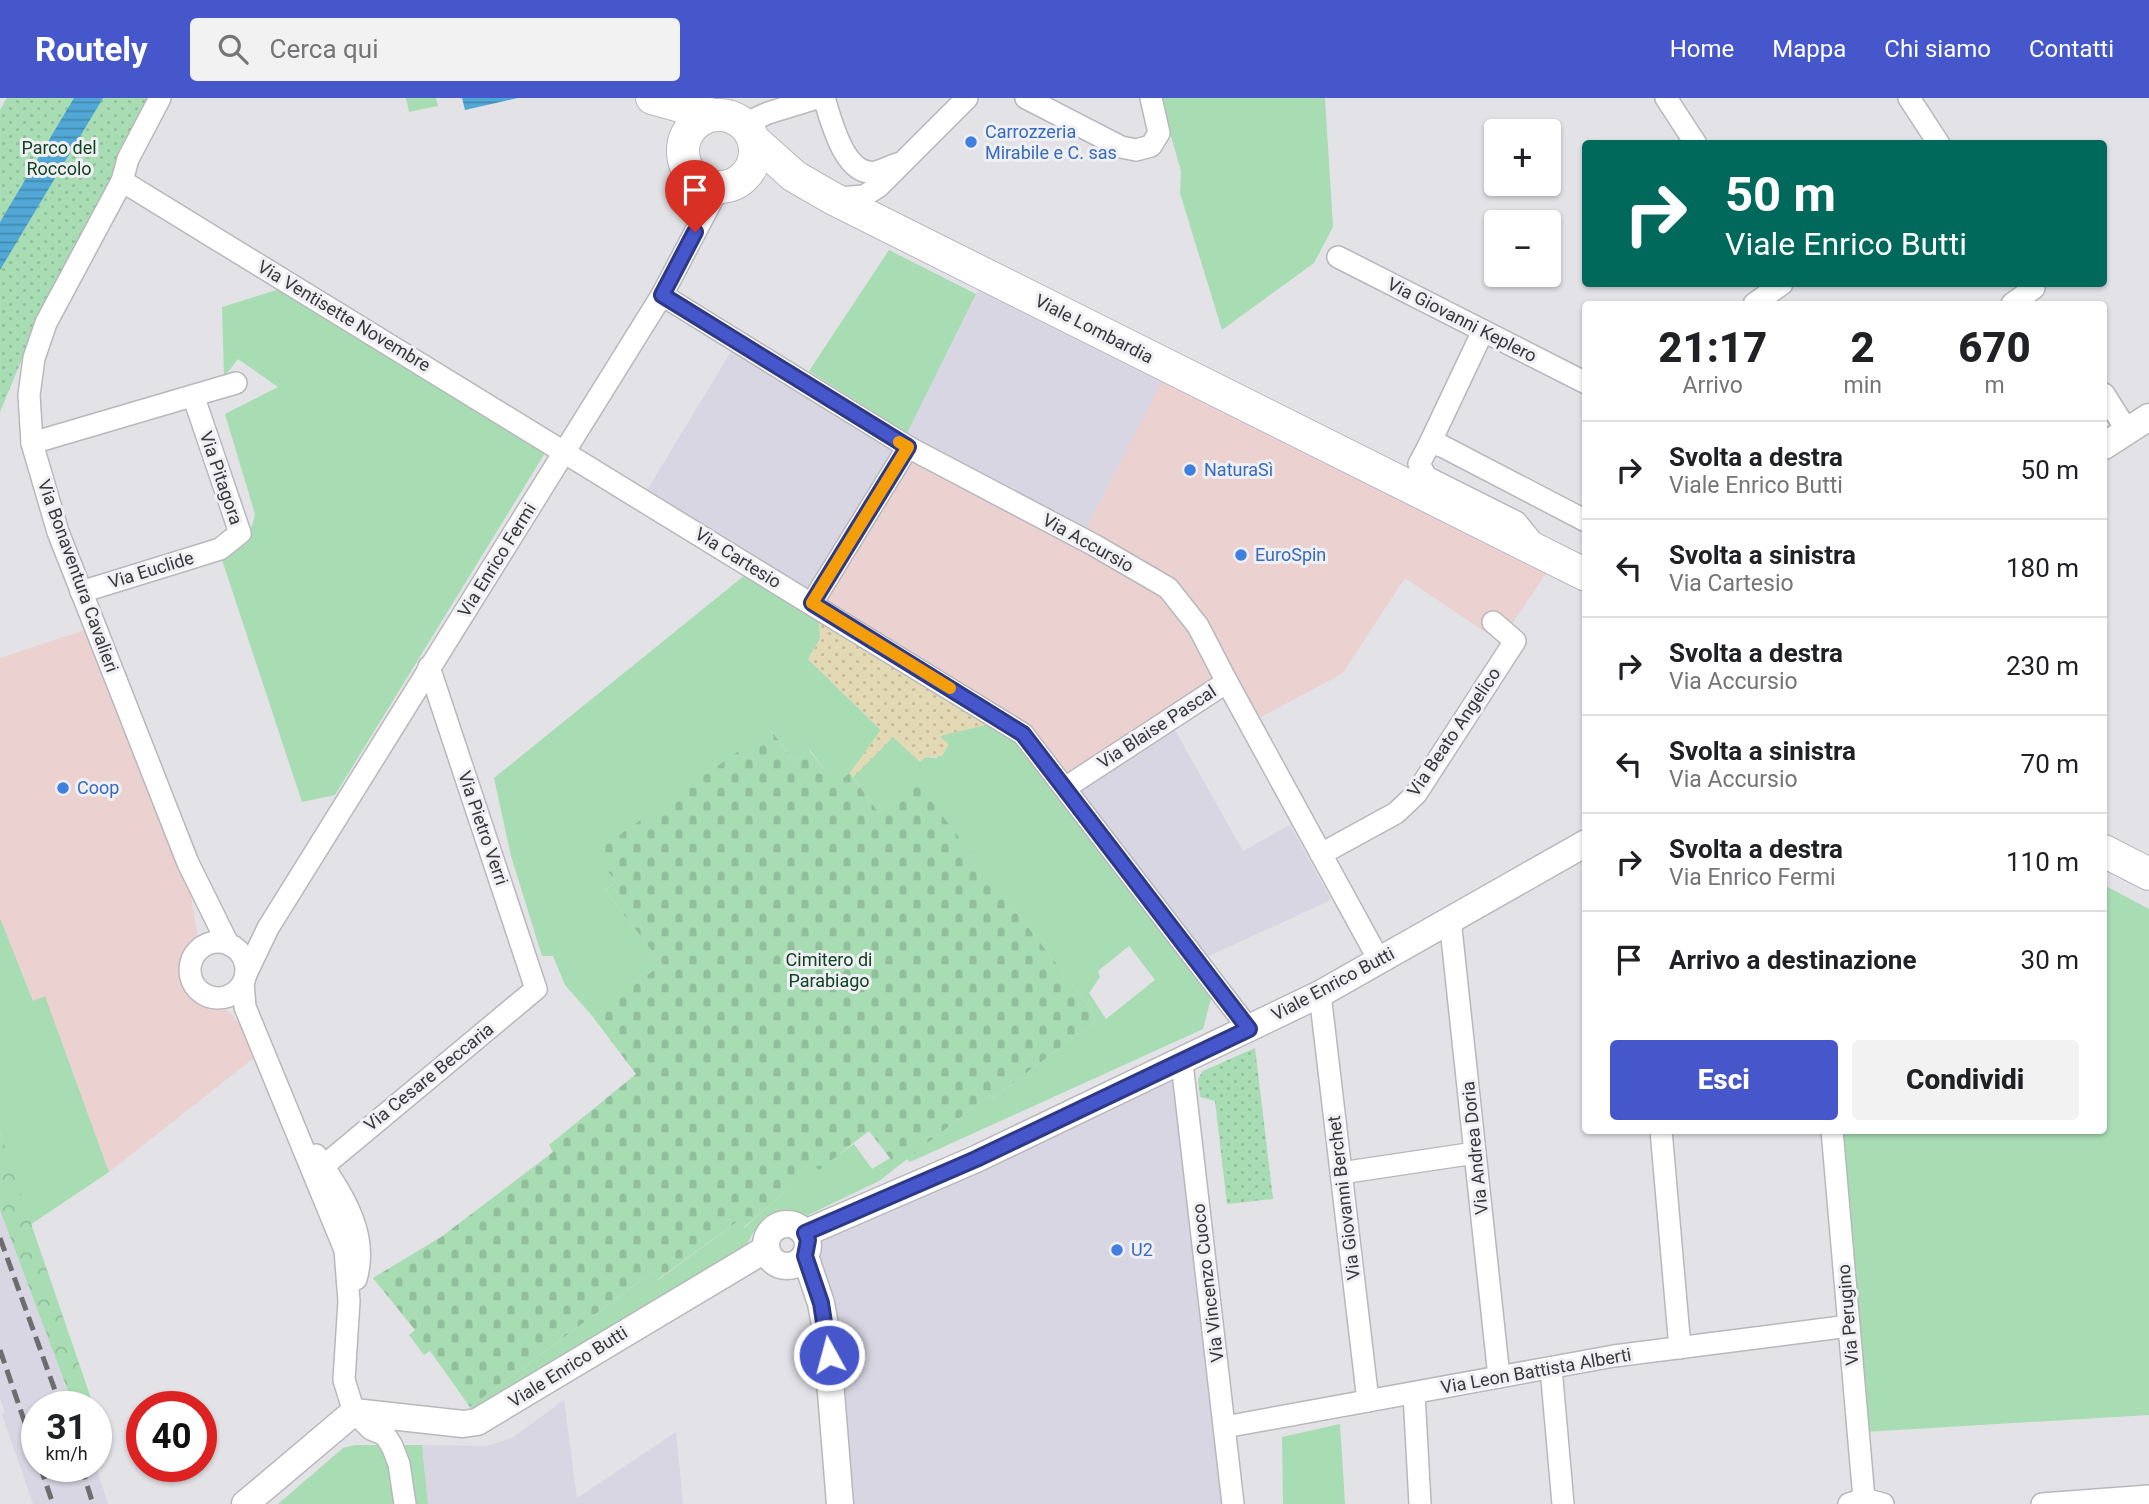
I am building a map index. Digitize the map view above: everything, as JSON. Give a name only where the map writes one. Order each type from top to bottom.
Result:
[{"type":"main road","points":[[638,98],[684,142]]},
{"type":"main road","name":"Viale Lombardia","points":[[652,98],[736,118],[794,176],[832,198],[1582,573]]},
{"type":"main road","points":[[713,114],[695,124],[684,142],[685,163],[691,173],[708,185],[719,187]]},
{"type":"main road","points":[[748,173],[756,152],[749,132]]},
{"type":"main road","name":"Viale Lombardia","points":[[719,187],[740,181],[748,173],[794,176]]},
{"type":"main road","name":"Viale Lombardia","points":[[1395,481],[1582,590]]},
{"type":"main road","points":[[2107,852],[2144,870]]},
{"type":"street","name":"Via Bonaventura Cavalieri","points":[[160,98],[128,159],[122,181],[46,323],[34,358],[29,395],[32,443],[45,496],[188,863],[229,944],[242,956],[245,1007],[261,1048],[293,1124],[318,1169],[347,1205],[360,1248],[359,1269],[349,1301],[344,1380],[354,1412]]},
{"type":"street","points":[[749,132],[768,113],[817,98]]},
{"type":"street","points":[[824,98],[836,136],[858,168],[873,173],[902,162]]},
{"type":"street","points":[[832,198],[864,196],[878,187],[967,98]]},
{"type":"street","points":[[1026,98],[1122,147],[1143,149],[1156,140],[1159,126],[1151,98]]},
{"type":"street","points":[[1666,98],[1693,140]]},
{"type":"street","points":[[1909,98],[1936,140]]},
{"type":"street","name":"Via Ventisette Novembre","points":[[122,181],[566,452]]},
{"type":"street","name":"Via Enrico Fermi","points":[[244,979],[268,928],[662,295],[719,187]]},
{"type":"street","points":[[878,187],[879,204],[891,227]]},
{"type":"street","name":"Via Giovanni Keplero","points":[[1338,257],[1582,381]]},
{"type":"street","points":[[1758,301],[1778,287]]},
{"type":"street","points":[[2018,301],[2036,292]]},
{"type":"street","name":"Via Accursio","points":[[662,295],[908,447],[1094,545],[1168,588],[1198,626],[1227,682]]},
{"type":"street","points":[[1483,331],[1419,464],[1426,477],[1516,522],[1542,554]]},
{"type":"street","points":[[32,443],[194,398],[236,383]]},
{"type":"street","points":[[2107,397],[2138,423],[2107,444]]},
{"type":"street","name":"Via Pitagora","points":[[194,398],[240,533],[220,548]]},
{"type":"street","points":[[1430,443],[1442,446],[1582,519]]},
{"type":"street","points":[[812,603],[908,447]]},
{"type":"street","name":"Via Cartesio","points":[[566,452],[1023,734],[1249,1029]]},
{"type":"street","name":"Via Euclide","points":[[81,592],[220,548]]},
{"type":"street","name":"Via Beato Angelico","points":[[1321,854],[1396,813],[1416,794],[1515,641],[1493,622]]},
{"type":"street","name":"Via Pietro Verri","points":[[429,667],[537,989]]},
{"type":"street","name":"Via Blaise Pascal","points":[[1065,788],[1227,682],[1321,854]]},
{"type":"street","name":"Viale Enrico Butti","points":[[805,1245],[941,1175],[1182,1063],[1320,995],[1582,845]]},
{"type":"street","points":[[1321,854],[1379,960]]},
{"type":"street","name":"Via Bonaventura Cavalieri","points":[[188,863],[201,934],[197,951],[191,961],[191,979],[202,993],[215,998],[237,1015],[261,1048]]},
{"type":"street","name":"Via Andrea Doria","points":[[1450,919],[1499,1377]]},
{"type":"street","points":[[197,951],[210,943],[251,942],[268,928]]},
{"type":"street","points":[[215,998],[229,996],[244,979]]},
{"type":"street","name":"Via Cesare Beccaria","points":[[318,1169],[537,989]]},
{"type":"street","name":"Via Giovanni Berchet","points":[[1320,995],[1368,1401]]},
{"type":"street","name":"Via Vincenzo Cuoco","points":[[1182,1063],[1233,1504]]},
{"type":"street","points":[[1661,1134],[1680,1348]]},
{"type":"street","name":"Via Perugino","points":[[1832,1134],[1865,1502]]},
{"type":"street","points":[[1341,1173],[1475,1153]]},
{"type":"street","points":[[805,1245],[792,1266],[775,1263],[766,1249],[769,1233],[776,1226],[792,1223],[805,1245],[827,1331],[839,1504]]},
{"type":"street","name":"Viale Enrico Butti","points":[[354,1412],[463,1424],[477,1422],[766,1249]]},
{"type":"street","name":"Via Leon Battista Alberti","points":[[1225,1427],[1551,1368],[1849,1326]]},
{"type":"street","points":[[1551,1368],[1563,1504]]},
{"type":"street","points":[[1414,1393],[1420,1504]]},
{"type":"street","points":[[246,1504],[354,1412],[371,1429],[385,1435],[392,1446],[405,1504]]},
{"type":"street","points":[[2042,1504],[2149,1496]]},
{"type":"shaded area","points":[[984,278],[1168,370],[1082,536],[903,440]]},
{"type":"shaded area","points":[[735,345],[908,450],[815,602],[644,495]]},
{"type":"shaded area","points":[[1168,370],[1547,572],[1500,642],[1405,578],[1342,674],[1253,721],[1229,677],[1065,783],[815,602],[912,445]]},
{"type":"shaded area","points":[[91,628],[185,861],[198,938],[186,970],[190,984],[199,995],[221,1005],[233,1016],[260,1053],[109,1172],[45,997],[33,1001],[0,918],[0,658]]},
{"type":"shaded area","points":[[1171,723],[1243,851],[1290,825],[1331,900],[1200,960],[1071,788]]},
{"type":"shaded area","points":[[1179,1068],[1230,1504],[842,1504],[811,1239]]},
{"type":"shaded area","points":[[0,1210],[68,1391],[21,1391],[21,1469],[2,1414],[5,1413],[0,1398]]},
{"type":"shaded area","points":[[564,1400],[577,1498],[676,1432],[683,1504],[428,1504],[422,1445],[487,1446],[512,1438]]},
{"type":"shaded area","points":[[25,1482],[101,1482],[108,1504],[33,1504]]},
{"type":"green space","name":"Parco del Roccolo","points":[[7,98],[159,98],[32,335],[0,412],[0,110]]},
{"type":"green space","points":[[406,98],[436,98],[438,106],[409,112]]},
{"type":"green space","points":[[1160,98],[1325,98],[1333,227],[1314,263],[1222,330],[1180,193],[1181,171]]},
{"type":"green space","points":[[889,250],[976,294],[907,433],[809,371]]},
{"type":"green space","points":[[280,289],[545,453],[335,795],[302,802],[221,557],[244,540],[251,529],[255,514],[225,414],[278,387],[238,359],[224,377],[222,307]]},
{"type":"green space","points":[[750,571],[819,614],[820,639],[808,659],[881,730],[850,773],[835,785],[810,750],[794,761],[771,730],[595,853],[616,882],[605,890],[663,965],[593,1017],[565,985],[553,956],[542,956],[511,856],[494,778]]},
{"type":"green space","points":[[997,722],[1020,739],[1213,991],[1203,1029],[910,1162],[907,1159],[989,1095],[993,1098],[1096,1021],[1088,1005],[918,785],[878,812],[853,777],[893,737],[926,757],[937,758],[939,736]],"holes":[[[1129,946],[1155,980],[1106,1019],[1089,993],[1100,977],[1098,971]]]},
{"type":"green space","name":"Cimitero di Parabiago","points":[[770,729],[794,761],[809,750],[835,784],[850,773],[878,812],[918,784],[1088,1005],[1096,1021],[993,1098],[989,1095],[897,1167],[869,1131],[819,1170],[815,1166],[743,1228],[738,1221],[657,1280],[652,1272],[470,1407],[430,1351],[424,1355],[409,1335],[415,1330],[373,1278],[441,1237],[553,1152],[549,1145],[636,1074],[593,1017],[662,964],[605,890],[616,882],[594,853]]},
{"type":"green space","points":[[2107,887],[2149,909],[2149,1415],[1864,1432],[1842,1134],[2107,1134]]},
{"type":"green space","points":[[0,918],[33,1001],[45,996],[109,1172],[30,1225],[0,1133]]},
{"type":"green space","points":[[1255,1048],[1273,1199],[1227,1204],[1215,1101],[1200,1097],[1198,1079],[1203,1071]]},
{"type":"green space","points":[[0,1133],[89,1391],[68,1391],[0,1210]]},
{"type":"green space","points":[[854,1144],[872,1169],[890,1158],[897,1167],[879,1181],[802,1218],[774,1219],[753,1233],[744,1250],[475,1412],[470,1407],[652,1272],[658,1280],[738,1221],[744,1228],[815,1165],[818,1169]]},
{"type":"green space","points":[[1340,1424],[1345,1504],[1283,1504],[1282,1437]]},
{"type":"green space","points":[[355,1445],[422,1445],[428,1504],[278,1504],[343,1448]]},
{"type":"sand","points":[[819,614],[997,722],[940,736],[949,745],[942,756],[926,757],[920,762],[893,737],[853,777],[850,773],[881,730],[808,659],[820,639]]},
{"type":"water","points":[[74,98],[103,98],[0,270],[0,222]]},
{"type":"water","points":[[462,98],[518,98],[465,110]]},
{"type":"railway","points":[[0,1238],[55,1391]]},
{"type":"railway","points":[[0,1350],[21,1411]]},
{"type":"railway","points":[[45,1482],[53,1504]]},
{"type":"railway","points":[[86,1482],[93,1504]]},
{"type":"slow traffic","points":[[899,442],[908,447],[812,603],[950,688]]},
{"type":"place","name":"Carrozzeria Mirabile e C. sas","points":[[971,142]]},
{"type":"place","name":"NaturaSì","points":[[1190,470]]},
{"type":"place","name":"EuroSpin","points":[[1241,555]]},
{"type":"place","name":"Coop","points":[[63,788]]},
{"type":"place","name":"U2","points":[[1117,1250]]},
{"type":"route","points":[[695,232],[662,295],[908,447],[812,603],[1023,734],[1249,1029],[976,1159],[805,1233],[808,1249],[805,1256],[821,1303],[829,1355]]}]
